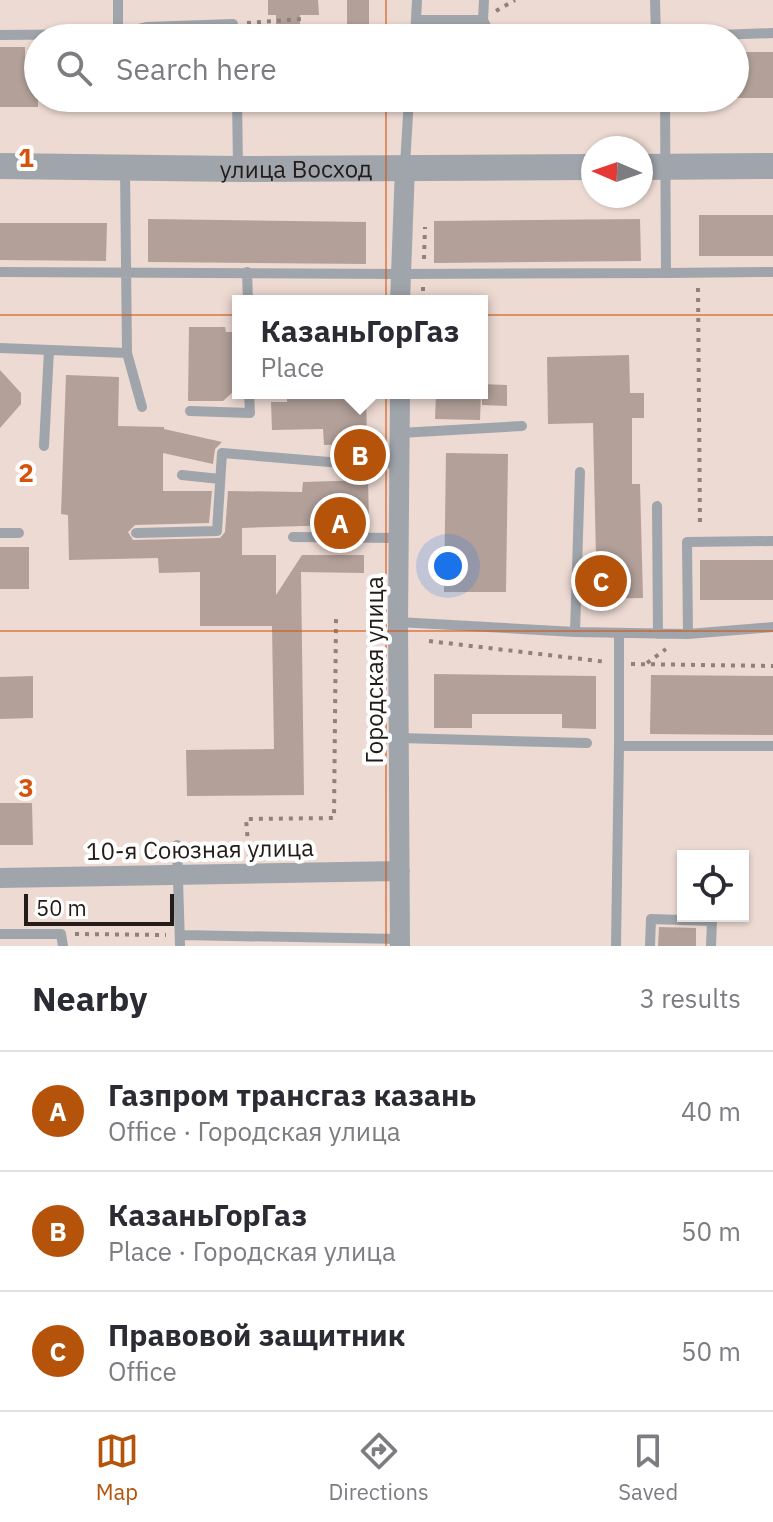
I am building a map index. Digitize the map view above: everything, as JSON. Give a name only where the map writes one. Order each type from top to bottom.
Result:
[{"type":"street","name":"улица Восход","points":[[0,166],[238,169],[581,167]]},
{"type":"street","points":[[653,166],[773,166]]},
{"type":"street","points":[[400,295],[405,167]]},
{"type":"street","name":"Городская улица","points":[[400,399],[400,942]]},
{"type":"street","name":"10-я Союзная улица","points":[[0,878],[400,871]]},
{"type":"lane","points":[[118,0],[118,24]]},
{"type":"lane","points":[[417,0],[417,24]]},
{"type":"lane","points":[[484,0],[485,24]]},
{"type":"lane","points":[[655,0],[656,24]]},
{"type":"lane","points":[[417,20],[483,20]]},
{"type":"lane","points":[[749,34],[773,33]]},
{"type":"lane","points":[[0,35],[24,35]]},
{"type":"lane","points":[[237,112],[238,169]]},
{"type":"lane","points":[[405,167],[408,112]]},
{"type":"lane","points":[[663,112],[653,166],[666,273]]},
{"type":"lane","points":[[125,168],[127,353],[142,407]]},
{"type":"lane","points":[[0,272],[773,272]]},
{"type":"lane","points":[[247,272],[248,295]]},
{"type":"lane","points":[[0,348],[127,353]]},
{"type":"lane","points":[[44,446],[49,350]]},
{"type":"lane","points":[[190,411],[250,413],[249,399]]},
{"type":"lane","points":[[400,433],[522,426]]},
{"type":"lane","points":[[136,533],[217,531],[222,453],[353,464]]},
{"type":"lane","points":[[367,464],[400,463]]},
{"type":"lane","points":[[575,632],[580,472]]},
{"type":"lane","points":[[182,475],[220,479]]},
{"type":"lane","points":[[657,506],[658,634]]},
{"type":"lane","points":[[0,533],[19,533]]},
{"type":"lane","points":[[293,537],[400,538]]},
{"type":"lane","points":[[688,634],[687,542],[773,541]]},
{"type":"lane","points":[[398,622],[658,634],[773,627]]},
{"type":"lane","points":[[616,946],[619,633]]},
{"type":"lane","points":[[400,738],[587,743]]},
{"type":"lane","points":[[619,746],[773,746]]},
{"type":"lane","points":[[177,845],[180,941],[400,942]]},
{"type":"lane","points":[[650,946],[651,919],[712,921],[711,946]]},
{"type":"lane","points":[[0,934],[62,940]]},
{"type":"path","points":[[233,24],[302,19]]},
{"type":"path","points":[[423,295],[425,217]]},
{"type":"path","points":[[698,272],[700,542]]},
{"type":"path","points":[[250,874],[246,819],[334,818],[336,619]]},
{"type":"path","points":[[419,639],[619,664],[773,666]]},
{"type":"path","points":[[62,940],[180,941]]},
{"type":"building","points":[[268,0],[318,0],[319,15],[300,15],[300,24],[276,24],[276,15],[268,15]]},
{"type":"building","points":[[347,0],[369,0],[369,24],[347,24]]},
{"type":"building","points":[[0,47],[24,47],[24,107],[0,107]]},
{"type":"building","points":[[749,52],[773,52],[773,98],[749,98]]},
{"type":"building","points":[[699,215],[773,215],[773,256],[699,256]]},
{"type":"building","points":[[148,219],[366,222],[366,264],[148,262]]},
{"type":"building","points":[[640,219],[641,261],[434,263],[434,221]]},
{"type":"building","points":[[0,223],[107,223],[106,261],[0,260]]},
{"type":"building","points":[[189,327],[225,327],[226,332],[232,332],[232,393],[223,401],[188,401]]},
{"type":"building","points":[[629,355],[630,393],[644,393],[644,418],[632,418],[632,484],[640,484],[643,598],[584,599],[585,559],[596,558],[593,423],[548,424],[547,357]]},
{"type":"building","points":[[0,370],[21,393],[21,404],[0,428]]},
{"type":"building","points":[[66,375],[119,377],[118,426],[164,427],[222,442],[215,449],[213,464],[163,453],[163,491],[212,491],[209,523],[135,525],[128,532],[133,540],[220,538],[225,532],[228,491],[302,492],[303,482],[368,480],[369,524],[242,528],[242,555],[276,555],[276,595],[302,555],[364,555],[364,573],[301,572],[304,795],[187,796],[186,750],[274,749],[272,626],[200,626],[200,572],[159,573],[158,558],[69,560],[68,515],[61,514]]},
{"type":"building","points":[[488,384],[507,385],[507,406],[482,405],[482,399],[488,399]]},
{"type":"building","points":[[287,399],[366,399],[367,444],[324,445],[323,429],[272,430],[271,402],[287,402]]},
{"type":"building","points":[[436,399],[481,399],[480,420],[435,419]]},
{"type":"building","points":[[446,453],[508,454],[506,592],[444,592]]},
{"type":"building","points":[[0,547],[29,547],[29,589],[0,589]]},
{"type":"building","points":[[700,560],[773,560],[773,600],[700,600]]},
{"type":"building","points":[[434,674],[596,676],[596,729],[562,728],[562,714],[472,714],[472,728],[434,728]]},
{"type":"building","points":[[651,675],[773,676],[773,735],[650,734]]},
{"type":"building","points":[[33,676],[33,718],[0,719],[0,677]]},
{"type":"building","points":[[0,803],[32,803],[33,845],[0,845]]},
{"type":"building","points":[[659,927],[696,928],[696,946],[658,946]]},
{"type":"place","name":"КазаньГорГаз","points":[[360,455]]},
{"type":"place","name":"Газпром трансгаз казань","points":[[340,523]]},
{"type":"place","name":"Правовой защитник","points":[[601,581]]}]
